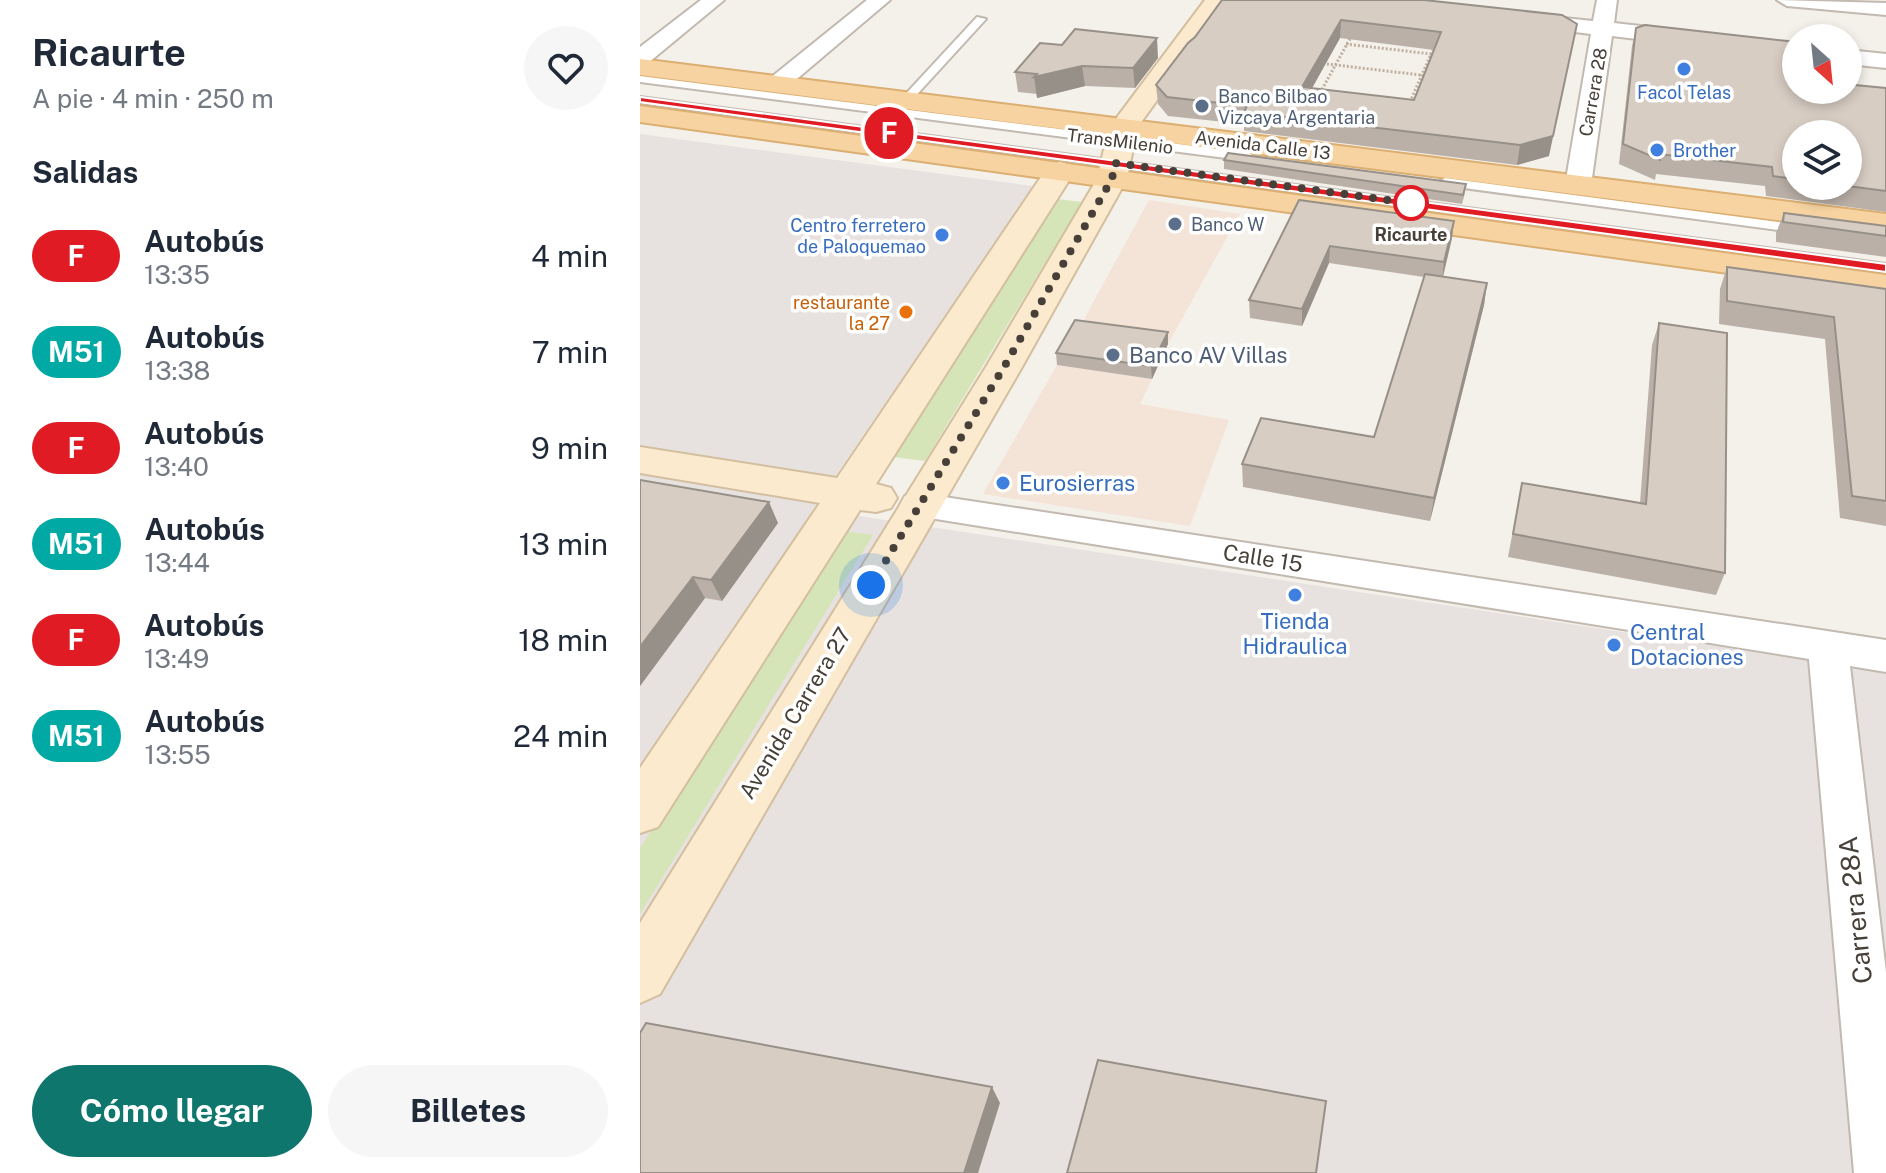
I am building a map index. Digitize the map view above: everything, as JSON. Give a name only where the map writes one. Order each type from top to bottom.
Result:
[{"type":"main road","name":"Avenida Carrera 27","points":[[640,975],[918,505],[1004,367],[1118,152],[1217,0]]},
{"type":"main road","name":"Avenida Calle 13","points":[[640,67],[783,80],[906,100],[1118,152],[1886,285]]},
{"type":"main road","name":"Avenida Calle 13","points":[[640,114],[1060,171],[1118,152],[1291,149],[1886,224]]},
{"type":"main road","points":[[640,811],[1060,171]]},
{"type":"main road","name":"Calle 15","points":[[640,460],[918,505]]},
{"type":"street","points":[[640,58],[714,0]]},
{"type":"street","points":[[783,80],[880,0]]},
{"type":"street","name":"Carrera 28","points":[[1578,185],[1607,0]]},
{"type":"street","points":[[1787,0],[1886,9]]},
{"type":"street","points":[[1511,18],[1707,40]]},
{"type":"street","points":[[1862,58],[1886,61]]},
{"type":"street","name":"Calle 15","points":[[918,505],[1886,656]]},
{"type":"street","name":"Carrera 28A","points":[[1828,647],[1882,1173]]},
{"type":"lane","points":[[906,100],[981,19]]},
{"type":"lane","name":"TransMilenio","points":[[640,79],[1886,268]]},
{"type":"lane","name":"TransMilenio","points":[[640,100],[1808,230]]},
{"type":"path","points":[[1291,149],[1354,30]]},
{"type":"path","points":[[1385,161],[1437,40]]},
{"type":"path","points":[[1346,44],[1431,54]]},
{"type":"path","points":[[1320,63],[1437,77]]},
{"type":"shaded area","points":[[640,134],[1033,186],[813,509],[1886,672],[1886,1173],[640,1173]]},
{"type":"shaded area","points":[[1149,200],[1240,214],[1168,344],[1077,332]]},
{"type":"shaded area","points":[[1057,365],[1152,379],[1140,404],[1229,420],[1190,526],[983,494]]},
{"type":"green space","points":[[1057,199],[1082,202],[925,461],[894,457]]},
{"type":"green space","points":[[843,531],[873,535],[640,914],[640,848]]},
{"type":"building","points":[[1222,0],[1424,0],[1562,15],[1577,24],[1553,136],[1520,145],[1244,112],[1247,106],[1167,97],[1156,85]],"holes":[[[1341,20],[1441,32],[1414,100],[1302,87]]]},
{"type":"building","points":[[1645,25],[1782,40],[1782,104],[1862,104],[1862,86],[1886,88],[1886,191],[1862,188],[1862,120],[1782,120],[1782,177],[1773,176],[1772,167],[1660,154],[1660,160],[1623,144],[1636,28]]},
{"type":"building","points":[[1075,29],[1157,38],[1133,68],[1082,66],[1034,77],[1037,74],[1015,72],[1040,43],[1062,45]]},
{"type":"building","points":[[1228,153],[1466,184],[1463,195],[1224,160]]},
{"type":"building","points":[[1299,200],[1454,221],[1444,262],[1330,246],[1302,309],[1249,300]]},
{"type":"building","points":[[1784,213],[1886,226],[1886,236],[1783,222]]},
{"type":"building","points":[[1727,267],[1886,289],[1886,501],[1852,496],[1834,317],[1727,301]]},
{"type":"building","points":[[1425,274],[1487,283],[1434,498],[1242,464],[1261,418],[1374,437]]},
{"type":"building","name":"Banco AV Villas","points":[[1075,320],[1168,332],[1151,366],[1056,353]]},
{"type":"building","points":[[1659,323],[1727,333],[1725,573],[1513,534],[1522,483],[1646,504]]},
{"type":"building","points":[[640,480],[769,502],[711,580],[693,577],[640,647]]},
{"type":"building","points":[[646,1023],[992,1087],[964,1173],[640,1173],[640,1033]]},
{"type":"building","points":[[1098,1060],[1326,1101],[1316,1173],[1067,1173]]},
{"type":"bus line","name":"F","points":[[640,100],[1886,268]]},
{"type":"place","name":"Facol Telas","points":[[1684,69]]},
{"type":"place","name":"Banco Bilbao Vizcaya Argentaria","points":[[1202,106]]},
{"type":"place","name":"Brother","points":[[1657,150]]},
{"type":"place","name":"Ricaurte","points":[[1411,203]]},
{"type":"place","name":"Banco W","points":[[1175,224]]},
{"type":"place","name":"Centro ferretero de Paloquemao","points":[[942,235]]},
{"type":"place","name":"restaurante la 27","points":[[906,312]]},
{"type":"place","name":"Banco AV Villas","points":[[1113,355]]},
{"type":"place","name":"Eurosierras","points":[[1003,483]]},
{"type":"place","name":"Tienda Hidraulica","points":[[1295,595]]},
{"type":"place","name":"Central Dotaciones","points":[[1614,645]]},
{"type":"route","points":[[871,585],[1004,367],[1112,179],[1115,163],[1425,205],[1411,203]]}]
